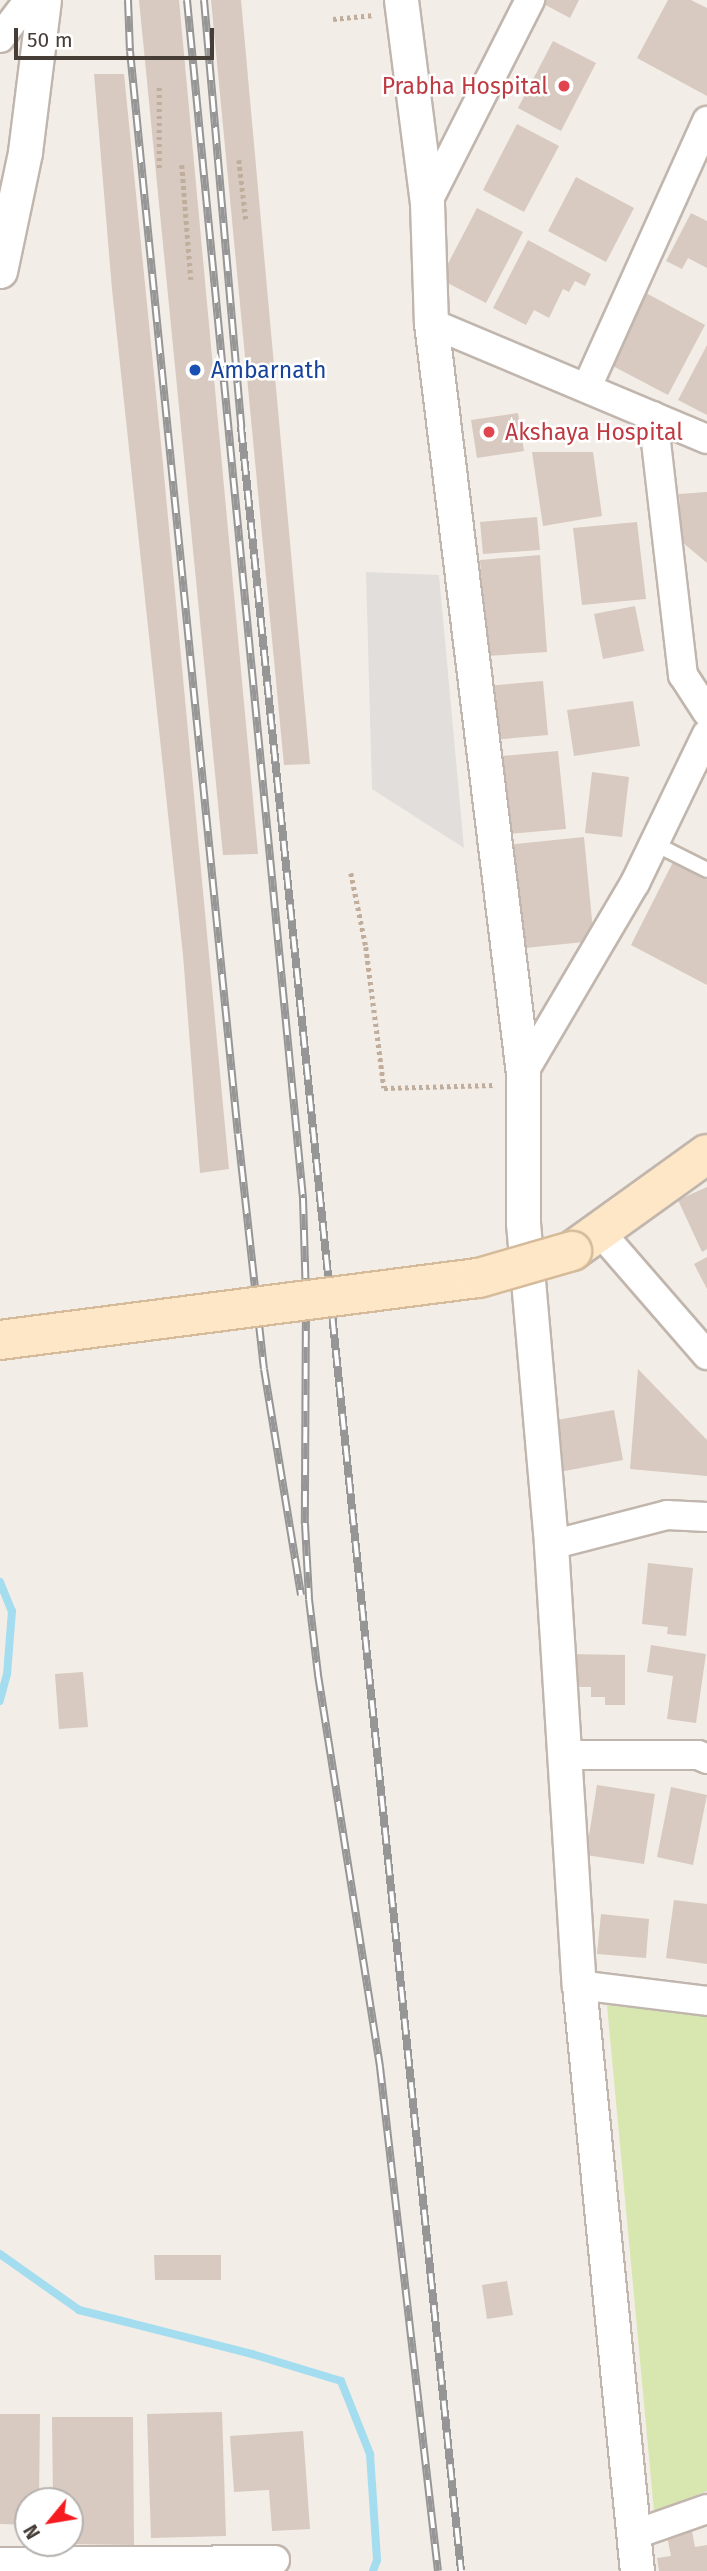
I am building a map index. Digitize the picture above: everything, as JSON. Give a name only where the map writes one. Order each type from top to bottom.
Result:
[{"type":"main road","points":[[0,1340],[478,1278],[586,1241],[707,1154]]},
{"type":"street","points":[[0,38],[29,0]]},
{"type":"street","points":[[0,271],[25,152],[44,0]]},
{"type":"street","points":[[427,203],[530,0]]},
{"type":"street","points":[[402,6],[427,203],[431,323],[523,1078],[523,1223],[551,1545],[579,1985],[636,2571]]},
{"type":"street","points":[[587,387],[707,121]]},
{"type":"street","points":[[431,323],[707,439]]},
{"type":"street","points":[[653,416],[683,675],[707,712]]},
{"type":"street","points":[[523,1078],[635,883],[707,734]]},
{"type":"street","points":[[586,1241],[707,1355]]},
{"type":"street","points":[[551,1545],[667,1515],[707,1517]]},
{"type":"street","points":[[563,1755],[698,1755],[707,1759]]},
{"type":"street","points":[[579,1985],[707,2001]]},
{"type":"street","points":[[633,2535],[707,2509]]},
{"type":"street","points":[[0,2563],[275,2560]]},
{"type":"lane","points":[[655,844],[707,870]]},
{"type":"path","points":[[333,19],[402,6]]},
{"type":"path","points":[[159,87],[159,168]]},
{"type":"path","points":[[239,160],[246,220]]},
{"type":"path","points":[[182,165],[191,280]]},
{"type":"path","points":[[351,873],[366,947],[384,1087],[523,1078]]},
{"type":"green space","points":[[607,2005],[707,2016],[707,2491],[654,2511]]},
{"type":"shaded area","points":[[366,572],[439,575],[464,848],[372,789]]},
{"type":"building","points":[[139,0],[179,0],[258,854],[223,855]]},
{"type":"building","points":[[211,0],[241,0],[310,764],[284,765]]},
{"type":"building","points":[[536,0],[579,0],[570,18]]},
{"type":"building","points":[[668,0],[691,0],[707,8],[707,96],[637,58]]},
{"type":"building","points":[[553,41],[596,63],[561,131],[518,108]]},
{"type":"building","points":[[94,74],[124,74],[163,464],[229,1169],[200,1173],[183,955],[112,289]]},
{"type":"building","points":[[517,124],[559,146],[524,212],[483,190]]},
{"type":"building","points":[[576,177],[634,208],[606,262],[548,231]]},
{"type":"building","points":[[477,208],[523,232],[486,303],[440,279]]},
{"type":"building","points":[[691,213],[707,221],[707,268],[688,258],[682,269],[666,261]]},
{"type":"building","points":[[528,240],[591,274],[585,286],[575,281],[569,292],[563,289],[549,318],[534,310],[526,325],[493,308]]},
{"type":"building","points":[[646,293],[705,325],[668,395],[609,364]]},
{"type":"building","points":[[707,345],[707,415],[678,400]]},
{"type":"building","points":[[518,413],[524,451],[477,458],[471,420]]},
{"type":"building","points":[[532,452],[593,452],[602,516],[543,526]]},
{"type":"building","points":[[707,492],[707,563],[682,542],[679,494]]},
{"type":"building","points":[[537,517],[540,550],[483,554],[480,522]]},
{"type":"building","points":[[637,522],[646,599],[582,605],[573,528]]},
{"type":"building","points":[[540,555],[547,652],[487,656],[480,560]]},
{"type":"building","points":[[635,606],[644,651],[603,659],[594,614]]},
{"type":"building","points":[[543,681],[548,735],[492,740],[486,686]]},
{"type":"building","points":[[633,701],[640,746],[574,756],[567,710]]},
{"type":"building","points":[[558,751],[566,829],[498,835],[490,757]]},
{"type":"building","points":[[592,772],[629,777],[622,837],[585,833]]},
{"type":"building","points":[[584,837],[594,941],[515,949],[505,845]]},
{"type":"building","points":[[673,862],[707,880],[707,985],[631,945]]},
{"type":"building","points":[[707,1187],[707,1249],[702,1252],[678,1200]]},
{"type":"building","points":[[707,1257],[707,1289],[694,1264]]},
{"type":"building","points":[[638,1369],[707,1440],[707,1476],[630,1469]]},
{"type":"building","points":[[614,1410],[623,1460],[554,1473],[545,1422]]},
{"type":"building","points":[[648,1563],[693,1568],[686,1636],[667,1634],[668,1627],[642,1624]]},
{"type":"building","points":[[651,1645],[706,1654],[696,1723],[667,1719],[673,1676],[647,1672]]},
{"type":"building","points":[[568,1654],[625,1655],[625,1705],[605,1705],[605,1697],[591,1697],[591,1687],[568,1687]]},
{"type":"building","points":[[83,1672],[88,1727],[59,1729],[55,1674]]},
{"type":"building","points":[[597,1785],[655,1794],[644,1864],[586,1855]]},
{"type":"building","points":[[671,1787],[707,1795],[693,1865],[657,1857]]},
{"type":"building","points":[[674,1900],[707,1904],[707,1964],[666,1958]]},
{"type":"building","points":[[601,1914],[649,1919],[646,1958],[597,1954]]},
{"type":"building","points":[[154,2255],[221,2255],[221,2280],[155,2280]]},
{"type":"building","points":[[507,2281],[513,2315],[487,2319],[482,2285]]},
{"type":"building","points":[[222,2412],[226,2536],[151,2538],[147,2414]]},
{"type":"building","points":[[0,2414],[40,2414],[39,2487],[14,2487],[14,2524],[0,2524]]},
{"type":"building","points":[[52,2417],[133,2417],[134,2545],[84,2544],[84,2487],[53,2487]]},
{"type":"building","points":[[303,2431],[310,2529],[272,2531],[269,2490],[234,2492],[230,2436]]},
{"type":"building","points":[[692,2531],[695,2547],[707,2545],[707,2571],[659,2571],[657,2558],[671,2556],[667,2536]]},
{"type":"waterway","points":[[0,1582],[12,1611],[7,1674],[0,1701]]},
{"type":"waterway","points":[[0,2254],[79,2310],[252,2354],[341,2381],[370,2454],[377,2560],[373,2571]]},
{"type":"railway","points":[[128,0],[130,51],[238,1134],[264,1369],[301,1595]]},
{"type":"railway","points":[[187,0],[303,1198],[306,1299],[305,1524],[309,1599],[318,1675],[380,2067],[438,2571]]},
{"type":"railway","points":[[204,0],[241,427],[461,2571]]},
{"type":"place","name":"Prabha Hospital","points":[[564,86]]},
{"type":"place","name":"Ambarnath","points":[[195,370]]},
{"type":"place","name":"Akshaya Hospital","points":[[489,432]]}]
